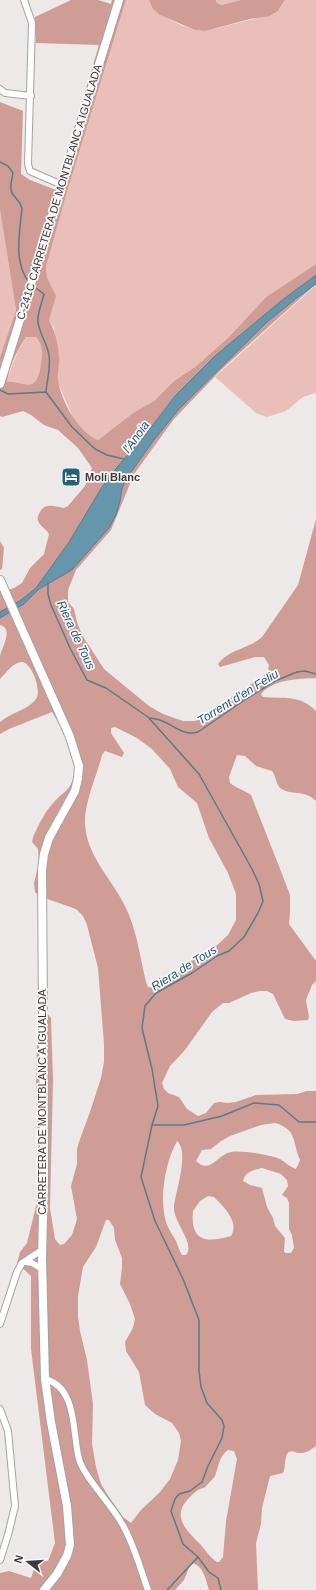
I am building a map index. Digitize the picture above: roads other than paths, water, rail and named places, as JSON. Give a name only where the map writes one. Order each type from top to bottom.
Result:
[{"type":"main road","name":"C-241C CARRETERA DE MONTBLANC A IGUALADA","points":[[0,384],[119,0]]},
{"type":"main road","name":"CARRETERA DE MONTBLANC A IGUALADA","points":[[0,580],[70,737],[79,766],[75,792],[49,838],[43,861],[42,950],[44,1171],[42,1269],[45,1379],[51,1422],[67,1506],[70,1545],[67,1556],[58,1574],[44,1590]]},
{"type":"street","points":[[24,0],[32,23],[28,164],[30,171],[62,185]]},
{"type":"street","points":[[0,90],[5,93],[31,96]]},
{"type":"street","points":[[29,1262],[42,1250]]},
{"type":"street","points":[[0,1324],[16,1272],[22,1263],[42,1259]]},
{"type":"street","points":[[29,1262],[42,1269]]},
{"type":"street","points":[[45,1379],[57,1385],[71,1406],[79,1460],[87,1474],[122,1522],[148,1590]]},
{"type":"street","points":[[0,1409],[8,1431],[15,1506],[0,1560]]},
{"type":"water","points":[[316,275],[316,284],[266,323],[179,409],[154,440],[126,479],[116,515],[109,528],[72,570],[39,589],[24,604],[0,618],[0,612],[21,600],[36,588],[69,542],[102,487],[118,466],[143,438],[175,396],[215,356],[281,301]]},
{"type":"waterway","points":[[0,162],[8,166],[13,173],[11,191],[22,208],[19,236],[19,256],[24,274],[29,282]]},
{"type":"waterway","points":[[33,286],[44,294],[38,319],[40,330],[49,355],[46,392]]},
{"type":"waterway","points":[[0,390],[8,394],[46,392],[72,427],[95,449],[107,455],[124,459]]},
{"type":"waterway","name":"Riera de Tous","points":[[48,583],[48,594],[51,605],[70,648],[87,680],[106,688],[148,717],[199,774],[252,869],[259,884],[263,901],[244,937],[229,951],[217,956],[192,973],[156,993],[145,1006],[142,1028],[152,1069],[158,1106],[152,1125],[141,1177],[155,1221],[183,1279],[199,1320],[199,1371],[201,1387],[207,1403],[222,1420],[224,1426],[222,1438],[202,1482],[190,1491],[179,1494],[175,1499],[171,1511],[183,1544],[198,1557],[209,1572],[218,1578],[221,1590]]},
{"type":"waterway","name":"Torrent d'en Feliu","points":[[150,718],[161,720],[183,732],[198,732],[275,681],[297,672],[305,671],[316,674]]},
{"type":"waterway","points":[[152,1125],[184,1125],[222,1116],[254,1103],[279,1105],[299,1122],[316,1122]]},
{"type":"waterway","points":[[167,1590],[198,1557]]},
{"type":"place","name":"Molí Blanc","points":[[71,477]]},
{"type":"water label","name":"l'Anoia","points":[[136,437]]}]
